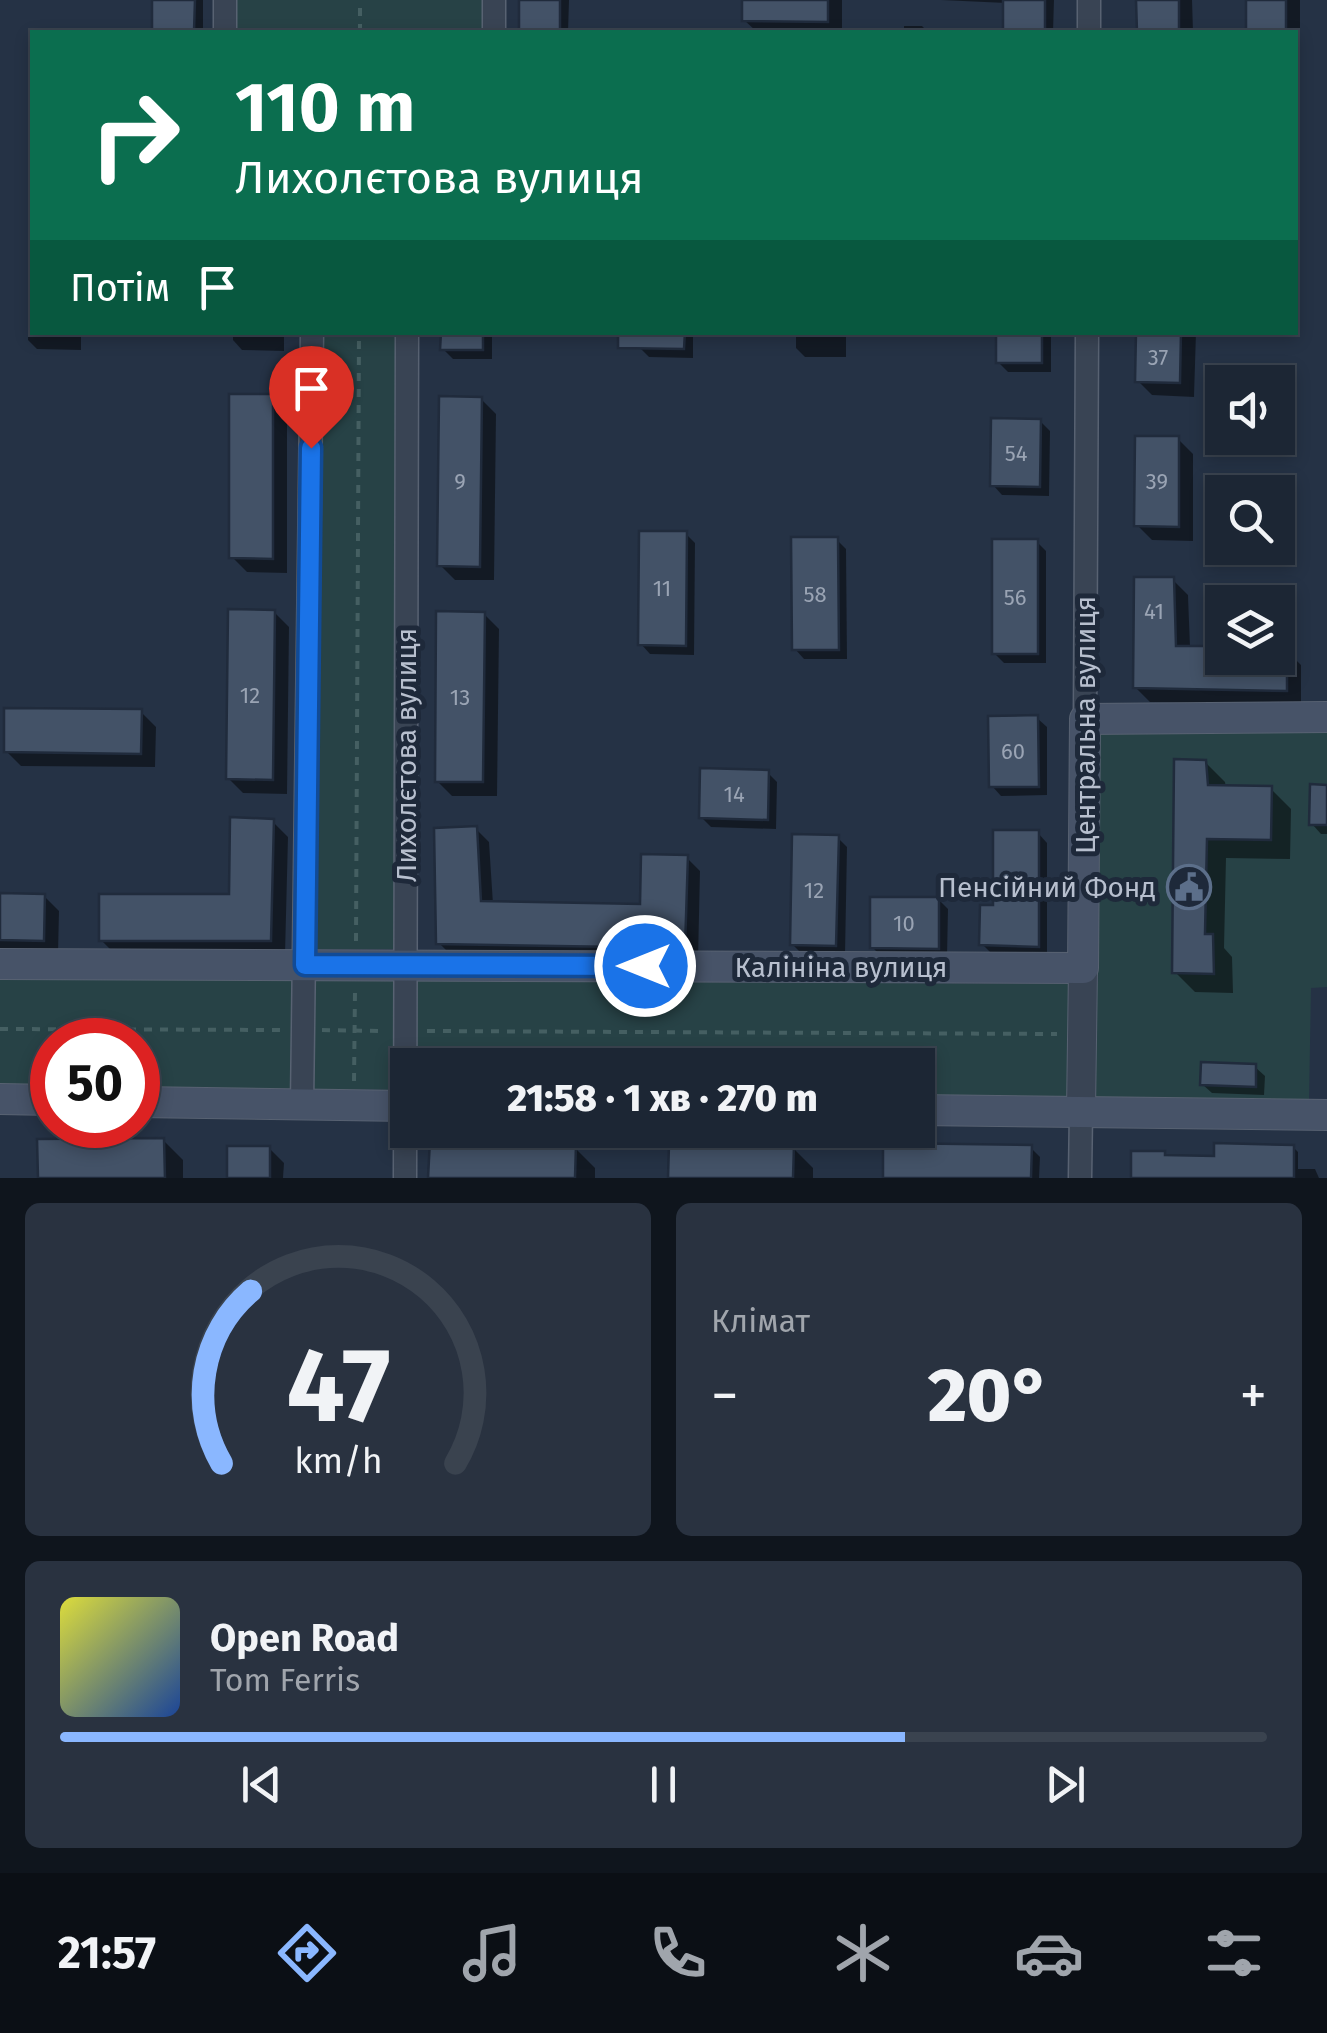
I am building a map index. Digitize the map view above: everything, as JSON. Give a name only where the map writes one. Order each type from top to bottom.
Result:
[{"type":"main road","points":[[1085,719],[1327,717]]},
{"type":"main road","name":"Центральна вулиця","points":[[1083,968],[1085,719]]},
{"type":"main road","name":"Калініна вулиця","points":[[0,964],[1083,968]]},
{"type":"main road","points":[[0,1100],[30,1100]]},
{"type":"main road","points":[[160,1102],[390,1106]]},
{"type":"main road","points":[[935,1110],[1327,1116]]},
{"type":"street","points":[[225,0],[225,30]]},
{"type":"street","points":[[494,0],[494,30]]},
{"type":"street","points":[[1088,30],[1089,0]]},
{"type":"street","points":[[302,1105],[312,335]]},
{"type":"street","name":"Лихолєтова вулиця","points":[[405,1048],[408,335]]},
{"type":"street","name":"Центральна вулиця","points":[[1085,719],[1087,335]]},
{"type":"street","name":"Центральна вулиця","points":[[1080,1178],[1083,968]]},
{"type":"street","name":"Лихолєтова вулиця","points":[[405,1148],[405,1178]]},
{"type":"path","points":[[360,0],[360,30]]},
{"type":"path","points":[[354,1106],[359,335]]},
{"type":"path","points":[[0,1029],[1082,1034]]},
{"type":"green space","points":[[225,0],[494,0],[494,30],[225,30]]},
{"type":"green space","points":[[312,335],[407,335],[405,949],[305,949]]},
{"type":"green space","points":[[1327,730],[1327,987],[1311,988],[1309,1101],[935,1095],[935,1048],[390,1048],[390,1090],[160,1087],[160,1018],[30,1018],[30,1086],[0,1086],[0,979],[1098,984],[1100,731]]},
{"type":"building","points":[[152,0],[195,0],[194,30],[152,30]]},
{"type":"building","points":[[519,0],[560,0],[560,30],[519,30]]},
{"type":"building","points":[[742,0],[828,0],[828,22],[742,21]]},
{"type":"building","points":[[1003,0],[1045,0],[1045,30],[1003,30]]},
{"type":"building","points":[[1136,0],[1179,0],[1179,30],[1137,30]]},
{"type":"building","points":[[1246,0],[1286,0],[1286,30],[1246,30]]},
{"type":"building","points":[[441,335],[483,335],[483,350],[440,350]]},
{"type":"building","points":[[618,335],[685,335],[684,349],[618,348]]},
{"type":"building","points":[[996,335],[1042,335],[1042,363],[996,363]]},
{"type":"building","points":[[1136,335],[1181,335],[1180,383],[1135,382]]},
{"type":"building","points":[[229,394],[273,394],[273,559],[229,558]]},
{"type":"building","points":[[439,396],[482,397],[480,567],[437,566]]},
{"type":"building","points":[[991,418],[1041,419],[1040,487],[990,486]]},
{"type":"building","points":[[1135,436],[1179,436],[1179,527],[1134,526]]},
{"type":"building","points":[[639,531],[687,531],[686,646],[638,645]]},
{"type":"building","points":[[791,537],[838,537],[839,650],[792,650]]},
{"type":"building","points":[[992,539],[1038,539],[1038,654],[992,654]]},
{"type":"building","points":[[1134,577],[1174,577],[1176,646],[1205,646],[1205,675],[1287,675],[1287,691],[1133,688]]},
{"type":"building","points":[[228,609],[275,610],[273,780],[226,779]]},
{"type":"building","points":[[436,611],[485,612],[483,782],[435,782]]},
{"type":"building","points":[[4,708],[142,709],[141,754],[4,752]]},
{"type":"building","points":[[1038,715],[1039,787],[989,787],[988,716]]},
{"type":"building","name":"Пенсійний Фонд","points":[[1174,759],[1206,760],[1208,785],[1272,786],[1271,840],[1207,839],[1205,934],[1213,934],[1214,974],[1172,973]]},
{"type":"building","points":[[700,768],[769,770],[768,820],[699,818]]},
{"type":"building","points":[[1310,784],[1327,785],[1327,825],[1309,825]]},
{"type":"building","points":[[230,817],[274,819],[271,941],[99,941],[99,894],[229,894]]},
{"type":"building","points":[[477,826],[481,901],[640,904],[641,854],[688,855],[685,948],[436,944],[434,828]]},
{"type":"building","points":[[993,830],[1039,830],[1039,947],[979,945],[980,905],[993,905]]},
{"type":"building","points":[[792,834],[839,835],[836,946],[790,945]]},
{"type":"building","points":[[0,893],[45,894],[44,941],[0,940]]},
{"type":"building","points":[[870,897],[939,897],[939,949],[870,948]]},
{"type":"building","points":[[1201,1062],[1256,1064],[1256,1087],[1200,1085]]},
{"type":"building","points":[[160,1138],[164,1138],[165,1178],[38,1178],[37,1148],[160,1148]]},
{"type":"building","points":[[1214,1143],[1294,1145],[1294,1178],[1131,1178],[1131,1151],[1214,1156]]},
{"type":"building","points":[[935,1144],[1032,1145],[1031,1178],[883,1178],[883,1148],[935,1148]]},
{"type":"building","points":[[227,1146],[270,1146],[270,1178],[227,1178]]},
{"type":"building","points":[[430,1148],[576,1148],[575,1178],[428,1178]]},
{"type":"building","points":[[669,1148],[794,1148],[793,1178],[668,1178]]},
{"type":"place","name":"Пенсійний Фонд","points":[[1189,887]]},
{"type":"route","points":[[311,448],[305,965],[645,966]]}]
